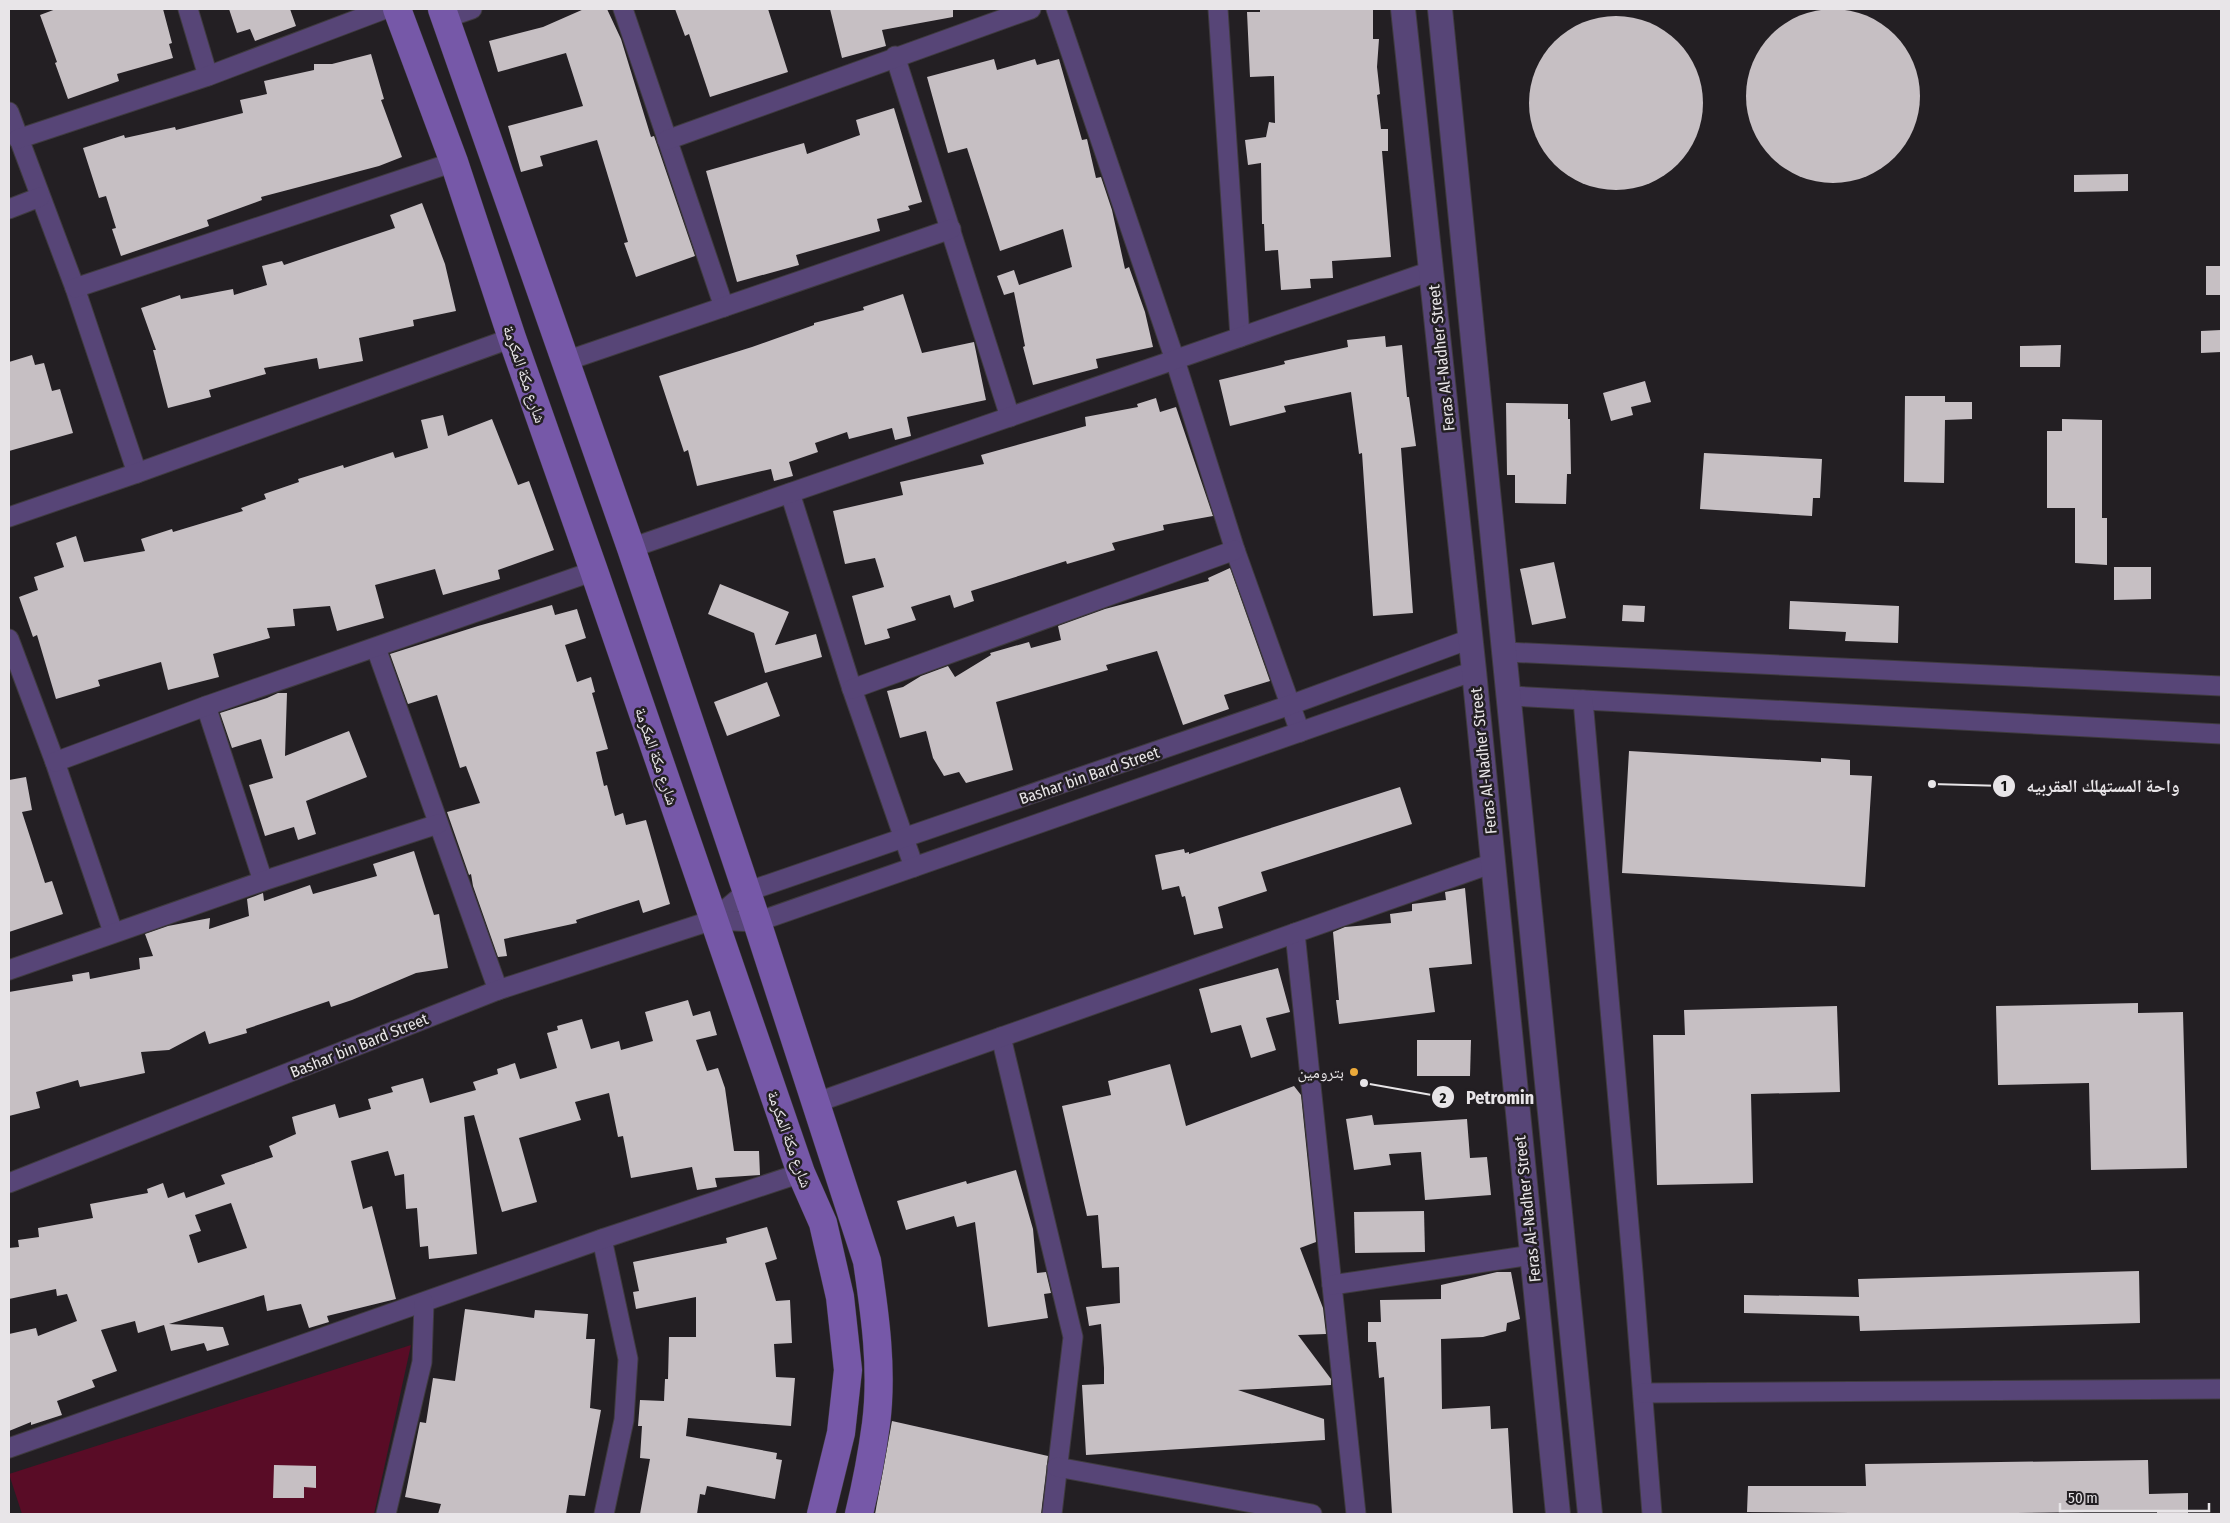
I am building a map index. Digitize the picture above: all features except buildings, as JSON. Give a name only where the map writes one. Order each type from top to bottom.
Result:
[{"type":"main road","name":"شارع مكة المكرمة","points":[[397,9],[454,162],[512,338],[801,1173],[823,1223],[840,1297],[848,1370],[841,1433],[821,1514]]},
{"type":"main road","name":"شارع مكة المكرمة","points":[[444,14],[631,548],[757,922],[867,1261],[873,1302],[878,1368],[876,1423],[860,1514]]},
{"type":"street","points":[[188,9],[208,76]]},
{"type":"street","points":[[18,139],[208,76],[385,9]]},
{"type":"street","points":[[444,14],[472,9]]},
{"type":"street","points":[[623,9],[724,307]]},
{"type":"street","points":[[667,140],[895,56],[1031,9]]},
{"type":"street","points":[[1056,9],[1175,360],[1236,550],[1300,732]]},
{"type":"street","points":[[1218,9],[1240,338]]},
{"type":"street","name":"Feras Al-Nadher Street","points":[[1402,9],[1474,672],[1558,1514]]},
{"type":"street","name":"Feras Al-Nadher Street","points":[[1440,9],[1506,652],[1590,1514]]},
{"type":"street","points":[[895,56],[1010,417]]},
{"type":"street","points":[[9,112],[75,288],[138,473]]},
{"type":"street","points":[[75,288],[454,162]]},
{"type":"street","points":[[9,208],[40,197]]},
{"type":"street","points":[[566,361],[951,229]]},
{"type":"street","points":[[631,548],[1431,271]]},
{"type":"street","points":[[9,517],[138,473],[512,338]]},
{"type":"street","points":[[790,493],[852,689],[914,867]]},
{"type":"street","points":[[852,689],[1236,550]]},
{"type":"street","points":[[54,762],[206,706],[594,571]]},
{"type":"street","points":[[9,640],[114,932]]},
{"type":"street","name":"Bashar bin Bard Street","points":[[713,920],[746,892],[1290,706],[1470,640]]},
{"type":"street","points":[[376,648],[498,990]]},
{"type":"street","points":[[1506,652],[2221,686]]},
{"type":"street","name":"Bashar bin Bard Street","points":[[9,1183],[498,990],[713,920],[757,922],[1474,672]]},
{"type":"street","points":[[1510,696],[2221,734]]},
{"type":"street","points":[[1583,700],[1652,1514]]},
{"type":"street","points":[[206,706],[263,881]]},
{"type":"street","points":[[9,970],[263,881],[438,824]]},
{"type":"street","points":[[815,1103],[1493,862]]},
{"type":"street","points":[[1295,933],[1356,1514]]},
{"type":"street","points":[[1001,1037],[1072,1337],[1052,1514]]},
{"type":"street","points":[[9,1448],[602,1239],[801,1173]]},
{"type":"street","points":[[602,1239],[628,1359],[624,1420],[604,1514]]},
{"type":"street","points":[[1332,1285],[1532,1255]]},
{"type":"street","points":[[386,1514],[422,1362],[424,1303]]},
{"type":"street","points":[[1643,1393],[2221,1389]]},
{"type":"street","points":[[1057,1467],[1312,1514]]},
{"type":"shaded area","points":[[411,1345],[374,1514],[22,1514],[9,1474]]},
{"type":"place","name":"واحة المستهلك العقربيه","points":[[1932,784]]},
{"type":"place","name":"بترومين","points":[[1354,1072]]},
{"type":"place","name":"Petromin","points":[[1364,1083]]}]
